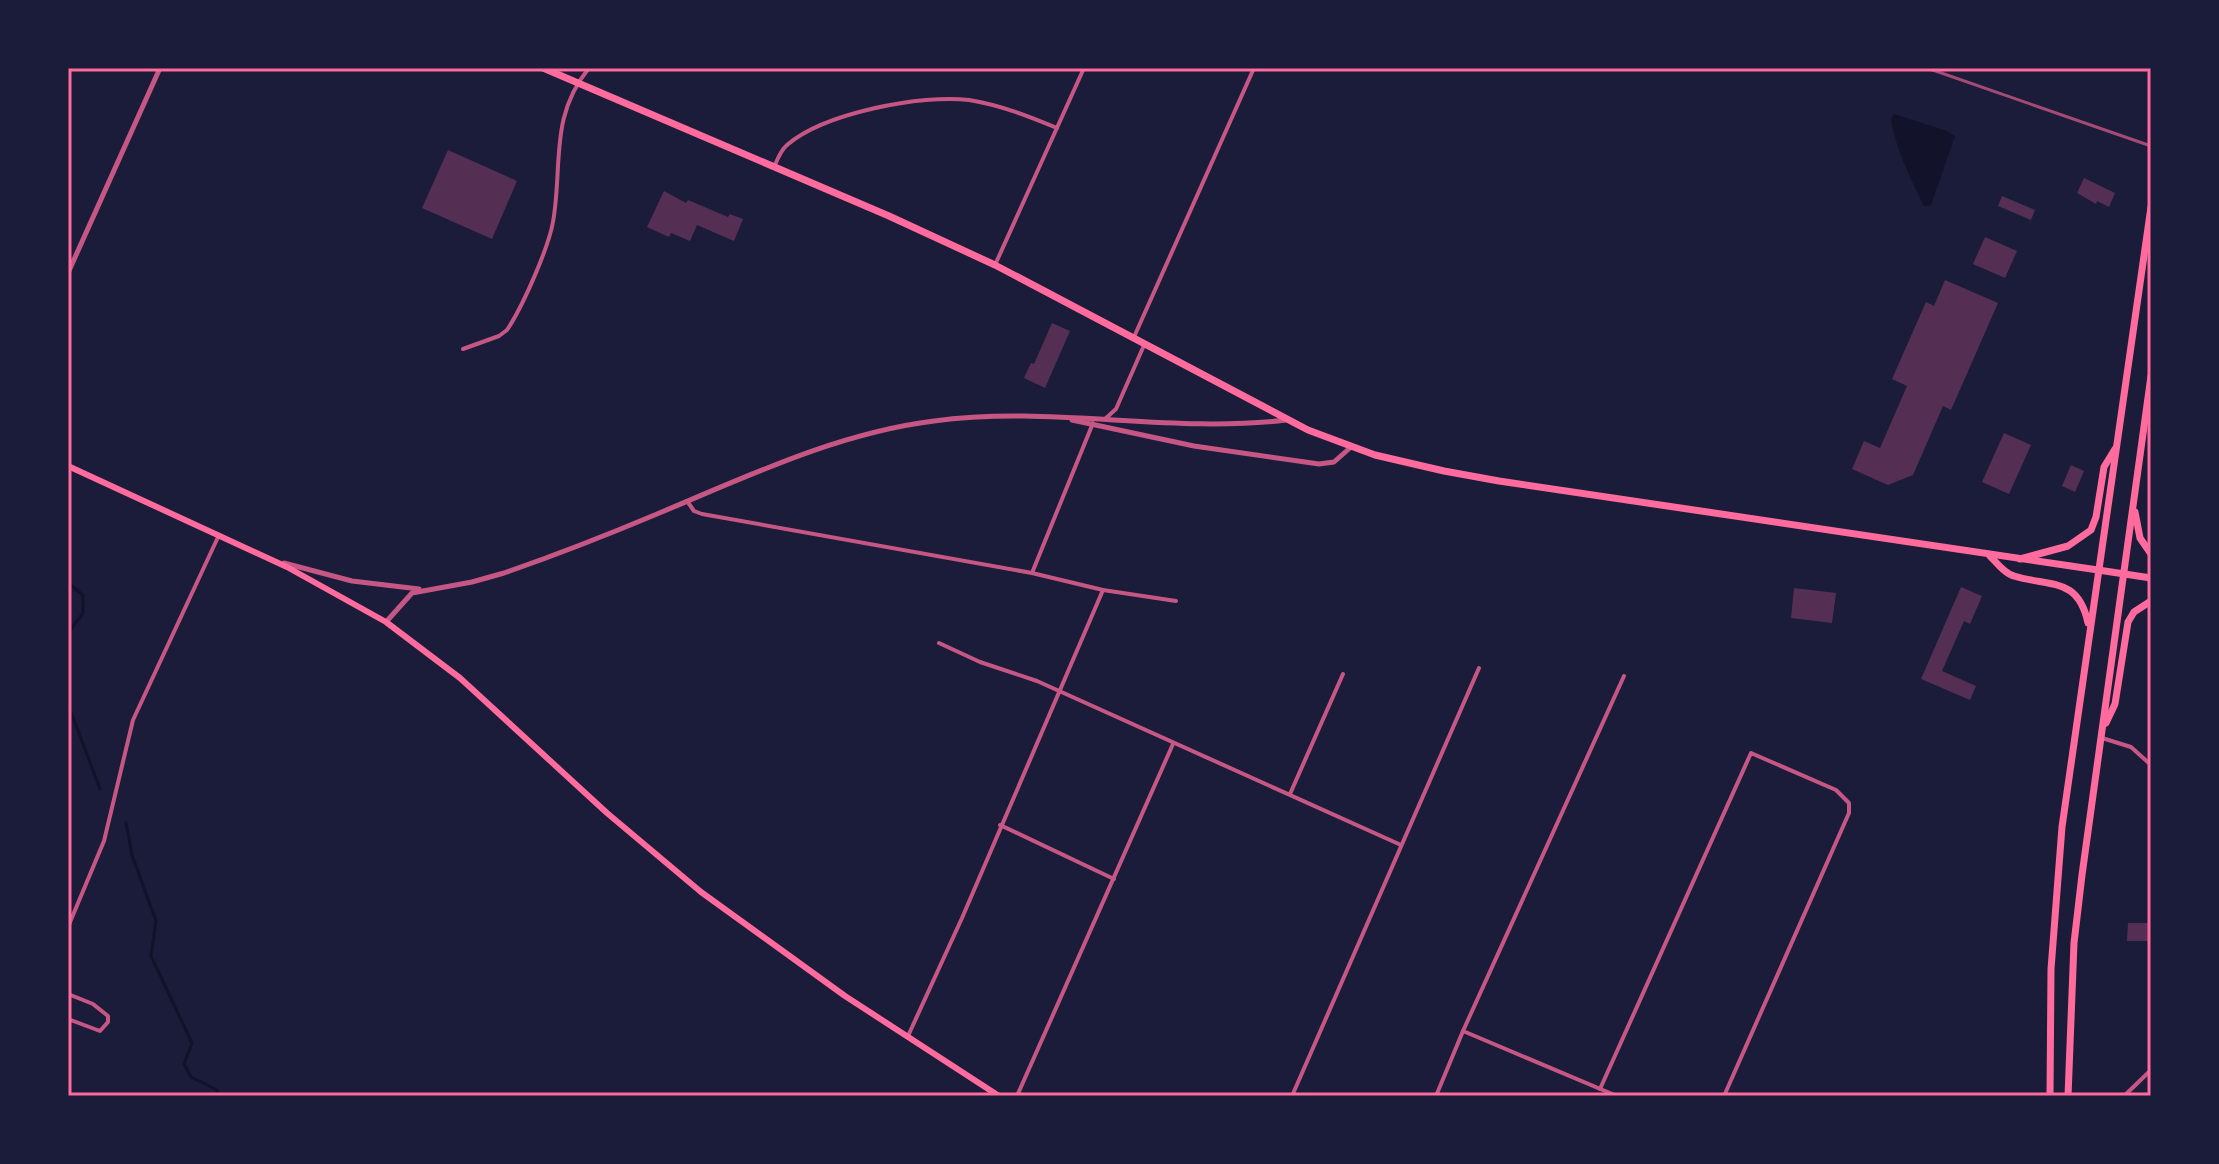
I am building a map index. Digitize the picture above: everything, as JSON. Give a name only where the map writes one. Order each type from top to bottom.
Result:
[{"type":"main road","points":[[543,68],[889,216],[995,265],[1287,420],[1351,447],[1464,475],[2151,578]]},
{"type":"main road","points":[[2050,1096],[2049,1029],[2056,892],[2098,570],[2151,207]]},
{"type":"main road","points":[[2068,1096],[2074,943],[2151,376]]},
{"type":"main road","points":[[2020,559],[2068,546],[2091,530],[2104,467],[2116,447]]},
{"type":"main road","points":[[68,466],[274,561],[386,622],[460,678],[607,813],[701,892],[783,954],[906,1038],[999,1096]]},
{"type":"main road","points":[[2134,506],[2140,538],[2151,554]]},
{"type":"main road","points":[[1990,556],[2010,576],[2066,587],[2082,605],[2090,633]]},
{"type":"main road","points":[[2102,735],[2115,704],[2128,622],[2134,612],[2151,601]]},
{"type":"street","points":[[68,273],[160,68]]},
{"type":"street","points":[[463,349],[507,330],[542,256],[553,225],[560,130],[578,84],[589,68]]},
{"type":"street","points":[[995,265],[1084,68]]},
{"type":"street","points":[[1134,337],[1254,68]]},
{"type":"street","points":[[774,167],[784,147],[813,129],[844,117],[895,104],[967,100],[1010,109],[1057,128]]},
{"type":"street","points":[[1092,425],[1107,418],[1116,409],[1145,343]]},
{"type":"street","points":[[274,561],[352,581],[424,589],[462,585],[504,573],[834,445],[898,427],[981,417],[1107,418],[1216,426],[1287,420]]},
{"type":"street","points":[[1063,418],[1194,446],[1319,464],[1334,462],[1351,447]]},
{"type":"street","points":[[1032,573],[1095,418]]},
{"type":"street","points":[[687,501],[694,511],[702,514],[1176,601]]},
{"type":"street","points":[[68,927],[108,826],[133,720],[219,535]]},
{"type":"street","points":[[386,622],[406,597],[424,589]]},
{"type":"street","points":[[906,1038],[962,918],[1103,590]]},
{"type":"street","points":[[939,643],[980,662],[1059,691],[1401,845]]},
{"type":"street","points":[[1292,1096],[1479,668]]},
{"type":"street","points":[[1290,794],[1343,674]]},
{"type":"street","points":[[1436,1096],[1624,676]]},
{"type":"street","points":[[2102,735],[2131,747],[2151,765]]},
{"type":"street","points":[[1017,1096],[1173,744]]},
{"type":"street","points":[[1600,1089],[1751,753],[1836,790],[1849,803],[1849,813],[1724,1096]]},
{"type":"street","points":[[1000,825],[1114,879]]},
{"type":"street","points":[[68,994],[101,1009],[108,1016],[108,1022],[100,1031],[68,1019]]},
{"type":"street","points":[[1463,1031],[1617,1096]]},
{"type":"street","points":[[2124,1096],[2151,1070]]},
{"type":"shaded area","points":[[1894,114],[1955,136],[1931,205],[1924,206],[1904,163],[1893,129],[1891,118]]},
{"type":"building","points":[[448,150],[517,181],[492,239],[422,208]]},
{"type":"building","points":[[2084,178],[2115,193],[2109,207],[2097,201],[2096,204],[2077,193]]},
{"type":"building","points":[[664,191],[686,203],[688,200],[728,217],[730,214],[743,219],[734,241],[697,225],[690,241],[671,233],[669,237],[647,227]]},
{"type":"building","points":[[2002,196],[2035,210],[2031,220],[1998,206]]},
{"type":"building","points":[[1985,237],[2017,251],[2005,278],[1973,264]]},
{"type":"building","points":[[1945,280],[1998,303],[1951,410],[1943,406],[1913,475],[1888,485],[1852,469],[1864,441],[1880,448],[1907,386],[1892,379],[1926,302],[1934,306]]},
{"type":"building","points":[[1052,323],[1070,331],[1045,388],[1024,378],[1031,363],[1034,364]]},
{"type":"building","points":[[2004,433],[2031,445],[2009,494],[1982,482]]},
{"type":"building","points":[[2071,465],[2084,471],[2075,492],[2062,486]]},
{"type":"building","points":[[1961,587],[1982,596],[1970,624],[1964,621],[1942,671],[1976,686],[1970,700],[1921,679]]},
{"type":"building","points":[[1794,588],[1836,593],[1832,623],[1791,618]]},
{"type":"building","points":[[2128,923],[2151,923],[2151,941],[2127,941]]},
{"type":"waterway","points":[[68,583],[83,595],[83,613],[68,633]]},
{"type":"waterway","points":[[68,704],[100,789]]},
{"type":"waterway","points":[[126,823],[132,855],[156,921],[151,956],[192,1043],[184,1064],[191,1077],[217,1090],[218,1096]]},
{"type":"railway","points":[[1927,68],[2151,146]]}]
